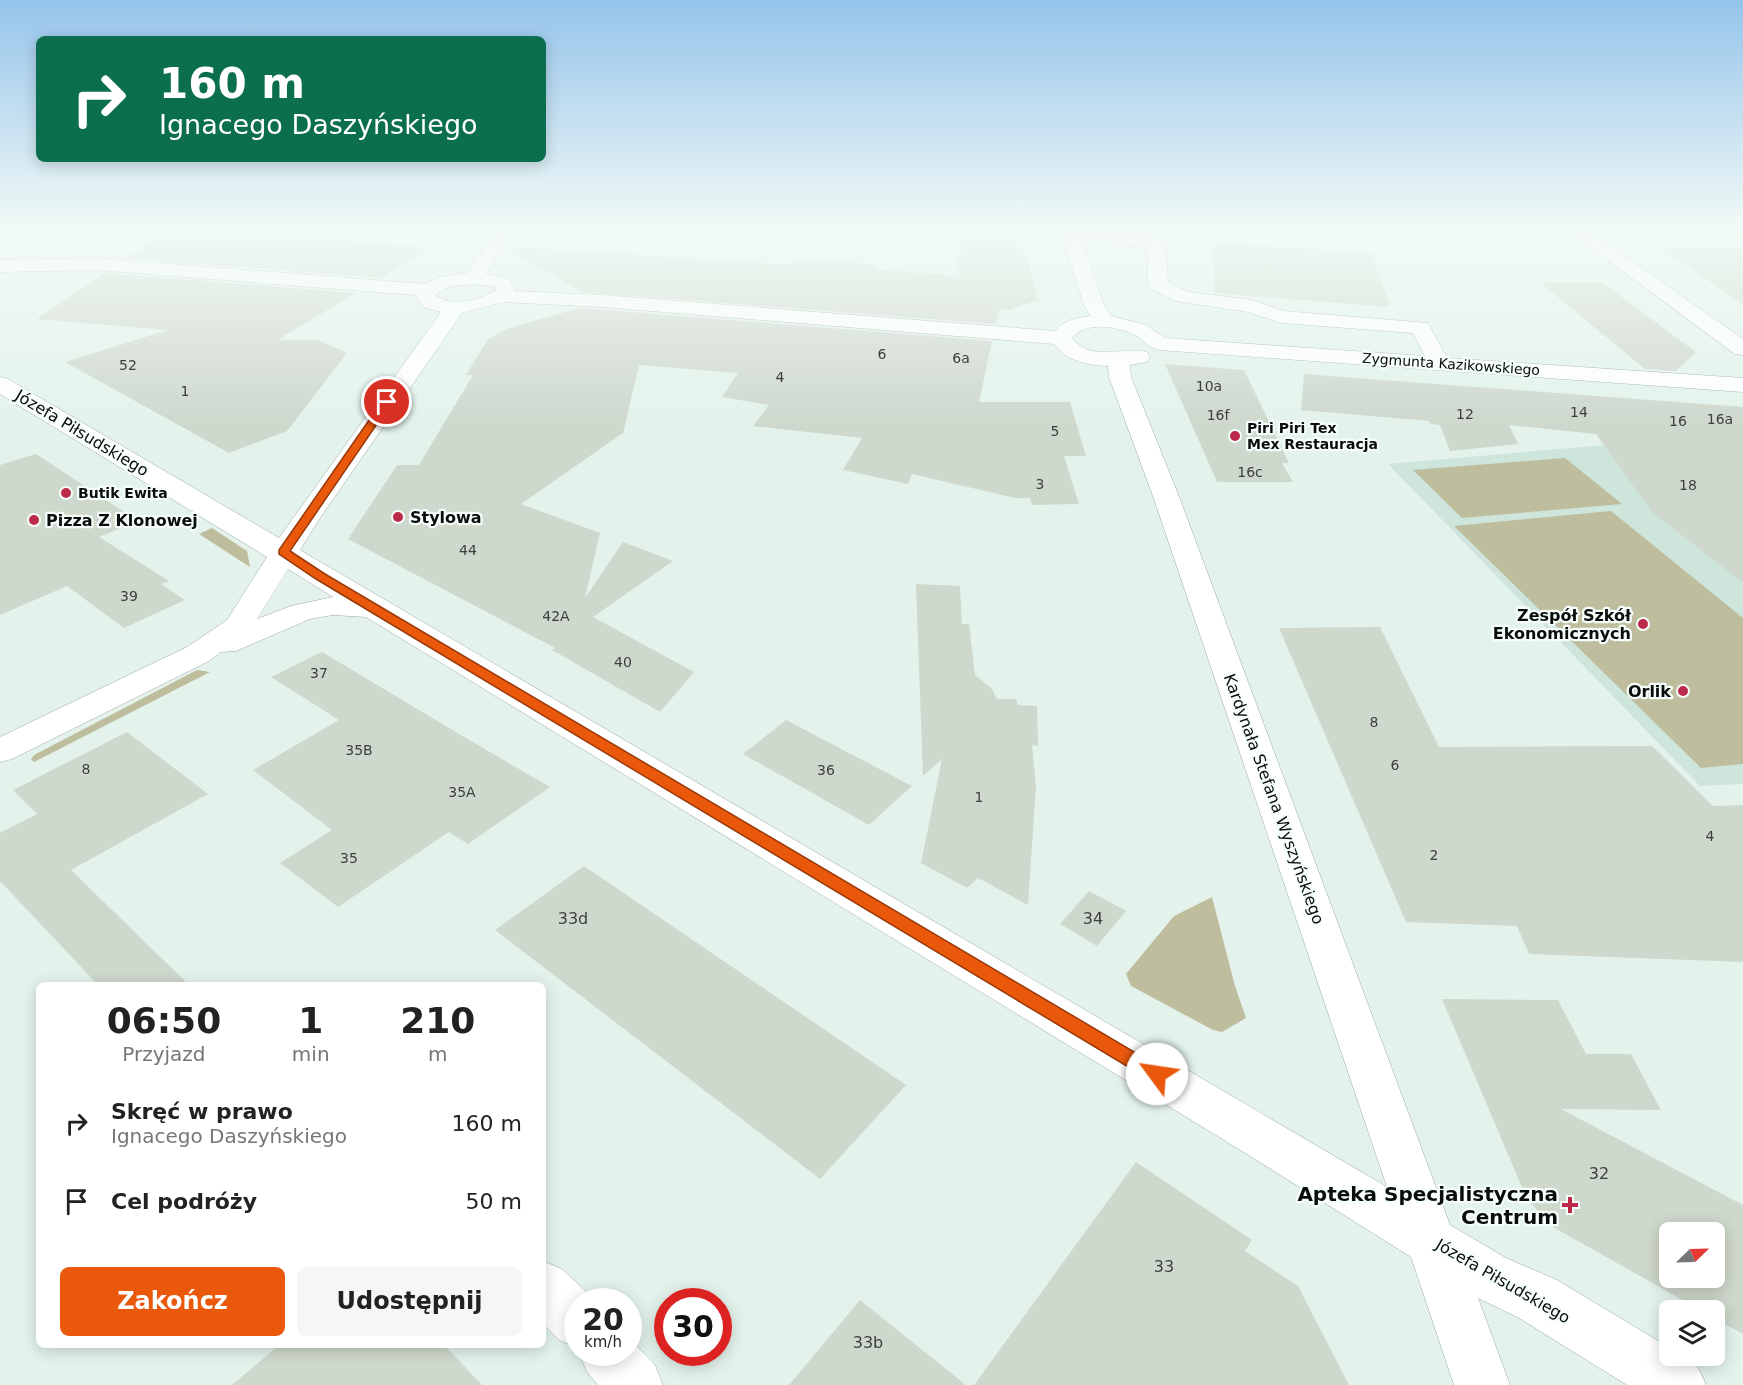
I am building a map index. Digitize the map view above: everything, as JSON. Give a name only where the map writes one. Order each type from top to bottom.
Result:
[{"type":"street","points":[[425,295],[427,301],[433,304],[456,307],[483,304],[501,296],[602,301],[1061,338]]},
{"type":"street","points":[[1091,295],[1104,322]]},
{"type":"street","points":[[1178,295],[1197,301],[1252,306],[1281,317],[1421,327],[1439,363]]},
{"type":"street","points":[[1666,295],[1743,350]]},
{"type":"street","points":[[198,654],[238,626],[284,552],[441,325],[456,307]]},
{"type":"street","points":[[1104,322],[1121,323],[1145,330],[1153,335],[1159,344],[1154,352],[1145,356],[1118,360],[1085,356],[1064,345],[1061,338],[1070,328],[1080,324],[1104,322]]},
{"type":"street","name":"Zygmunta Kazikowskiego","points":[[1159,344],[1743,385]]},
{"type":"street","name":"Kardynała Stefana Wyszyńskiego","points":[[1118,360],[1120,377],[1167,499],[1482,1385]]},
{"type":"street","name":"Józefa Piłsudskiego","points":[[0,384],[284,552],[1430,1239],[1488,1276],[1538,1299],[1678,1385]]},
{"type":"street","points":[[0,751],[198,654],[302,612],[333,606],[375,608]]},
{"type":"street","points":[[546,1290],[564,1307]]},
{"type":"street","points":[[618,1366],[635,1385]]},
{"type":"shaded area","name":"Zespół Szkół Ekonomicznych","points":[[1743,433],[1743,784],[1700,786],[1388,464]]},
{"type":"green space","points":[[1565,458],[1622,504],[1462,518],[1413,470]]},
{"type":"green space","name":"Orlik","points":[[1611,511],[1743,618],[1743,764],[1701,768],[1454,526]]},
{"type":"green space","points":[[212,528],[247,551],[250,567],[199,534]]},
{"type":"green space","points":[[197,670],[210,672],[34,762],[31,759],[34,755]]},
{"type":"green space","points":[[1212,897],[1235,986],[1246,1018],[1222,1032],[1213,1030],[1131,986],[1126,974],[1174,916]]},
{"type":"building","points":[[73,295],[353,295],[277,340],[318,340],[347,353],[287,431],[229,453],[65,362],[168,330],[37,319]]},
{"type":"building","points":[[616,295],[1037,295],[1038,300],[1008,310],[999,309],[996,324]]},
{"type":"building","points":[[1235,295],[1386,295],[1390,307]]},
{"type":"building","points":[[1555,295],[1619,295],[1696,352],[1676,371],[1645,369]]},
{"type":"building","points":[[1729,295],[1743,295],[1743,304]]},
{"type":"building","points":[[580,308],[992,341],[979,402],[1070,402],[1086,456],[1064,456],[1079,504],[1032,505],[1030,498],[1015,498],[912,474],[908,484],[843,470],[862,438],[753,426],[769,405],[722,397],[738,373],[639,365],[623,433],[521,504],[600,533],[585,598],[623,542],[673,561],[593,617],[694,672],[660,712],[552,650],[555,648],[348,539],[397,465],[419,465],[473,375],[466,375],[488,339],[509,328]]},
{"type":"building","points":[[1165,364],[1244,370],[1289,463],[1282,463],[1293,482],[1217,482]]},
{"type":"building","points":[[1304,374],[1743,407],[1743,583],[1652,512],[1596,434],[1509,425],[1518,444],[1450,451],[1440,425],[1431,424],[1429,421],[1301,410]]},
{"type":"building","points":[[36,454],[138,521],[99,537],[169,581],[161,584],[185,600],[124,628],[67,586],[0,615],[0,465]]},
{"type":"building","points":[[916,584],[960,586],[962,624],[969,624],[975,675],[992,689],[997,699],[1016,699],[1018,705],[1037,706],[1038,746],[1032,745],[1036,787],[1028,905],[978,878],[967,888],[921,863],[942,759],[923,776]]},
{"type":"building","points":[[1380,627],[1439,747],[1652,746],[1713,806],[1743,805],[1743,962],[1529,954],[1517,926],[1406,922],[1279,628]]},
{"type":"building","points":[[322,652],[550,787],[468,844],[449,832],[338,907],[280,863],[332,830],[253,770],[339,720],[271,677]]},
{"type":"building","points":[[786,720],[912,786],[869,825],[743,754]]},
{"type":"building","points":[[127,732],[208,794],[71,870],[186,982],[95,982],[0,881],[0,833],[37,814],[13,790]]},
{"type":"building","points":[[584,866],[906,1085],[820,1179],[495,930]]},
{"type":"building","points":[[1089,891],[1126,911],[1097,946],[1060,924]]},
{"type":"building","points":[[1442,999],[1558,1000],[1586,1054],[1631,1054],[1661,1110],[1561,1109],[1743,1205],[1743,1334],[1725,1324],[1725,1300],[1682,1300],[1661,1288],[1725,1288],[1725,1222],[1659,1222],[1659,1287],[1553,1227],[1527,1199]]},
{"type":"building","points":[[1136,1162],[1252,1240],[1245,1251],[1298,1286],[1349,1385],[974,1385]]},
{"type":"building","points":[[860,1300],[966,1385],[789,1385]]},
{"type":"building","points":[[276,1348],[447,1348],[482,1385],[232,1385]]},
{"type":"place","name":"Piri Piri Tex Mex Restauracja","points":[[1235,436]]},
{"type":"place","name":"Butik Ewita","points":[[66,493]]},
{"type":"place","name":"Stylowa","points":[[398,517]]},
{"type":"place","name":"Pizza Z Klonowej","points":[[34,520]]},
{"type":"place","name":"Zespół Szkół Ekonomicznych","points":[[1643,624]]},
{"type":"place","name":"Orlik","points":[[1683,691]]},
{"type":"place","name":"Apteka Specjalistyczna Centrum","points":[[1570,1205]]},
{"type":"route","points":[[387,402],[284,552],[321,577],[1157,1074]]}]
